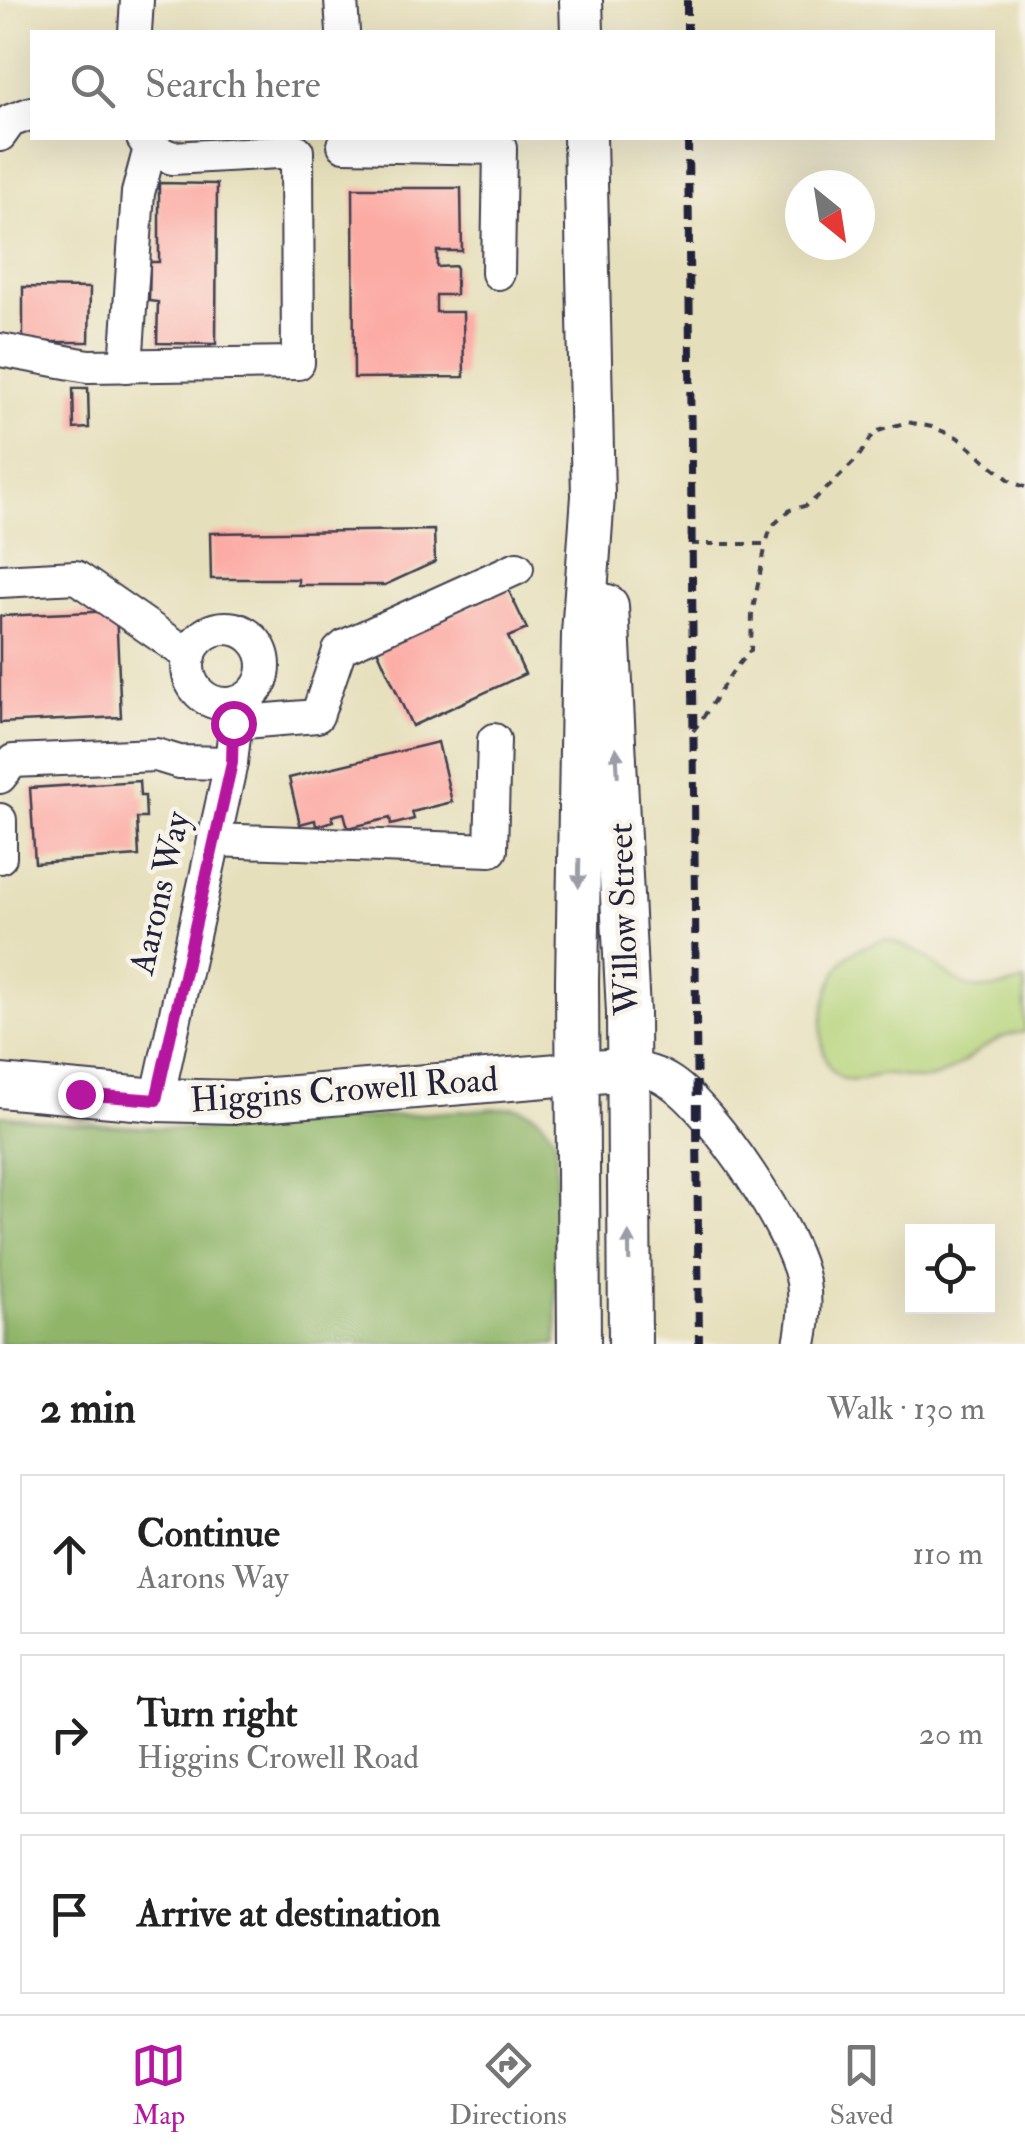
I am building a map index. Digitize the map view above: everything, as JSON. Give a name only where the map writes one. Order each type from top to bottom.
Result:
[{"type":"main road","points":[[581,0],[582,30]]},
{"type":"main road","name":"Willow Street","points":[[579,1344],[577,981],[583,634],[593,496],[584,140]]},
{"type":"main road","name":"Willow Street","points":[[593,496],[610,630],[624,909],[630,1344]]},
{"type":"main road","name":"Higgins Crowell Road","points":[[0,1086],[156,1100],[236,1102],[628,1069]]},
{"type":"street","points":[[136,30],[137,0]]},
{"type":"street","points":[[341,0],[342,30]]},
{"type":"street","points":[[0,135],[10,122],[30,114]]},
{"type":"street","points":[[126,366],[138,193],[146,142],[172,158],[297,151],[344,141],[500,148],[498,272]]},
{"type":"street","points":[[0,350],[88,366],[298,363],[297,151]]},
{"type":"street","points":[[232,714],[253,694],[264,672],[264,660],[254,638],[232,628],[219,628],[197,641],[190,656],[190,678],[196,690],[232,714],[317,716],[339,651],[345,646],[518,568]]},
{"type":"street","points":[[0,581],[76,577],[190,656]]},
{"type":"street","name":"Aarons Way","points":[[156,1100],[232,763],[232,714]]},
{"type":"street","points":[[214,840],[491,850],[494,740]]},
{"type":"street","points":[[0,777],[13,761],[156,755],[180,762],[232,763]]},
{"type":"street","points":[[0,820],[0,858]]},
{"type":"street","points":[[628,1069],[650,1071],[686,1094],[716,1128],[758,1190],[800,1270],[804,1297],[800,1344]]},
{"type":"path","points":[[692,732],[712,707],[726,679],[752,650],[752,614],[771,527],[790,510],[808,505],[832,484],[875,432],[907,422],[932,427],[957,438],[1012,482],[1025,486]]},
{"type":"path","points":[[691,544],[766,544]]},
{"type":"green space","points":[[885,939],[920,953],[973,988],[1025,981],[1025,1032],[998,1040],[928,1079],[887,1075],[844,1079],[832,1070],[825,1056],[822,1039],[826,999],[850,954]]},
{"type":"green space","points":[[514,1107],[540,1118],[556,1141],[557,1344],[0,1344],[0,1115],[61,1123],[200,1130]]},
{"type":"building","points":[[159,183],[217,184],[216,344],[157,343],[158,302],[149,301],[150,262],[159,262]]},
{"type":"building","points":[[353,188],[461,188],[462,251],[437,251],[437,267],[456,266],[456,295],[436,295],[436,312],[463,312],[464,377],[354,378]]},
{"type":"building","points":[[23,287],[90,288],[89,342],[23,342]]},
{"type":"building","points":[[73,388],[88,388],[89,428],[74,429]]},
{"type":"building","points":[[434,530],[435,562],[385,585],[211,579],[210,533]]},
{"type":"building","points":[[508,589],[527,629],[508,637],[525,674],[412,726],[377,649]]},
{"type":"building","points":[[116,611],[121,717],[0,723],[0,616]]},
{"type":"building","points":[[438,742],[452,802],[412,812],[414,819],[391,825],[390,818],[348,828],[344,813],[316,826],[315,820],[300,824],[289,778]]},
{"type":"building","points":[[139,781],[140,796],[145,796],[146,818],[137,818],[139,856],[35,863],[30,788]]},
{"type":"railway","points":[[687,0],[687,30]]},
{"type":"railway","points":[[688,140],[699,1344]]},
{"type":"route","points":[[80,1094],[156,1100],[232,763],[233,723]]}]
